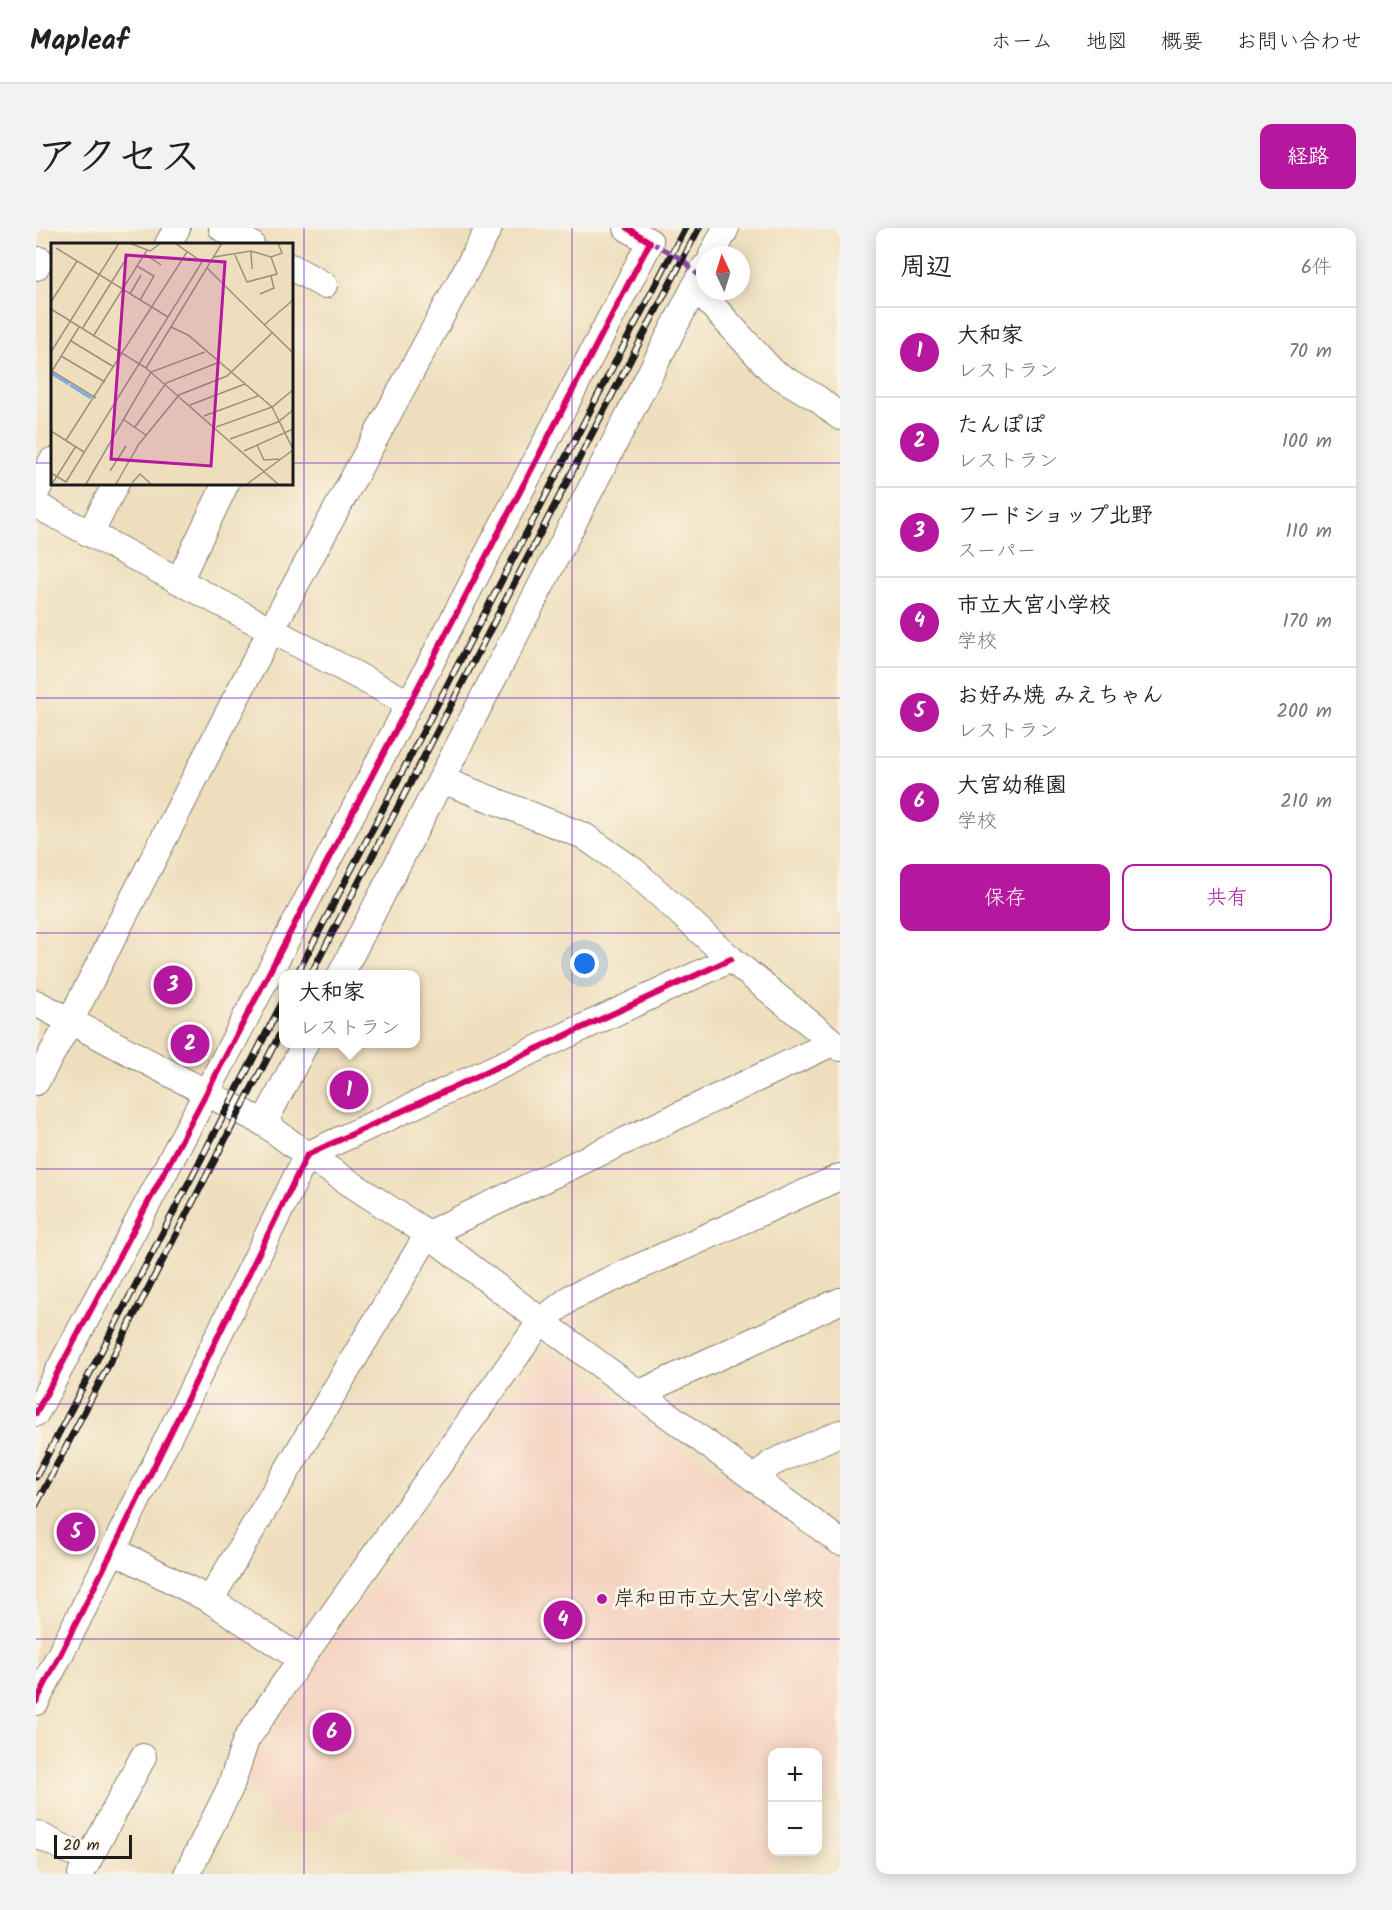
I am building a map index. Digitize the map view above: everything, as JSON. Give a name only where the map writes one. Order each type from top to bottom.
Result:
[{"type":"street","points":[[169,243],[177,228]]},
{"type":"street","points":[[222,228],[249,243]]},
{"type":"street","points":[[36,1082],[70,1021],[271,630],[489,228]]},
{"type":"street","points":[[36,1413],[207,1092],[650,242],[627,228]]},
{"type":"street","points":[[717,246],[726,228]]},
{"type":"street","points":[[292,268],[324,285]]},
{"type":"street","points":[[344,970],[696,286]]},
{"type":"street","points":[[717,300],[774,372],[818,399],[840,417]]},
{"type":"street","points":[[36,492],[51,463]]},
{"type":"street","points":[[90,534],[115,484]]},
{"type":"street","points":[[179,581],[226,484]]},
{"type":"street","points":[[36,505],[409,703]]},
{"type":"street","points":[[210,1600],[428,1234],[836,1046],[731,958],[634,871],[584,837],[442,780]]},
{"type":"street","points":[[36,1702],[308,1155],[731,958]]},
{"type":"street","points":[[36,1003],[264,1123],[308,1155],[428,1234],[541,1321],[840,1542]]},
{"type":"street","points":[[264,1123],[304,1048]]},
{"type":"street","points":[[187,1874],[230,1788],[246,1740],[541,1321],[572,1297],[840,1177]]},
{"type":"street","points":[[640,1393],[840,1301]]},
{"type":"street","points":[[755,1479],[772,1462],[840,1433]]},
{"type":"street","points":[[113,1550],[210,1600],[301,1659]]},
{"type":"street","points":[[36,1834],[85,1867],[143,1757]]},
{"type":"shaded area","name":"岸和田市立大宮小学校","points":[[551,1350],[840,1562],[840,1778],[822,1799],[822,1748],[768,1748],[768,1856],[776,1856],[761,1874],[483,1874],[380,1808],[364,1806],[341,1811],[321,1829],[299,1834],[288,1830],[274,1820],[243,1776],[337,1635],[502,1409]]},
{"type":"railway","points":[[299,970],[685,228]]},
{"type":"railway","points":[[313,970],[699,228]]},
{"type":"railway","points":[[36,1477],[279,1009]]},
{"type":"railway","points":[[36,1505],[279,1036]]},
{"type":"marked path","points":[[650,242],[682,259],[696,273]]},
{"type":"cycle path","points":[[36,1413],[207,1092],[650,242],[627,228]]},
{"type":"cycle path","points":[[36,1702],[307,1155],[731,959]]},
{"type":"place","name":"フードショップ北野","points":[[173,985]]},
{"type":"place","name":"たんぽぽ","points":[[190,1044]]},
{"type":"place","name":"大和家","points":[[349,1090]]},
{"type":"place","name":"お好み焼 みえちゃん","points":[[76,1532]]},
{"type":"place","name":"岸和田市立大宮小学校","points":[[602,1599]]},
{"type":"place","name":"市立大宮小学校","points":[[563,1620]]},
{"type":"place","name":"大宮幼稚園","points":[[332,1732]]}]
